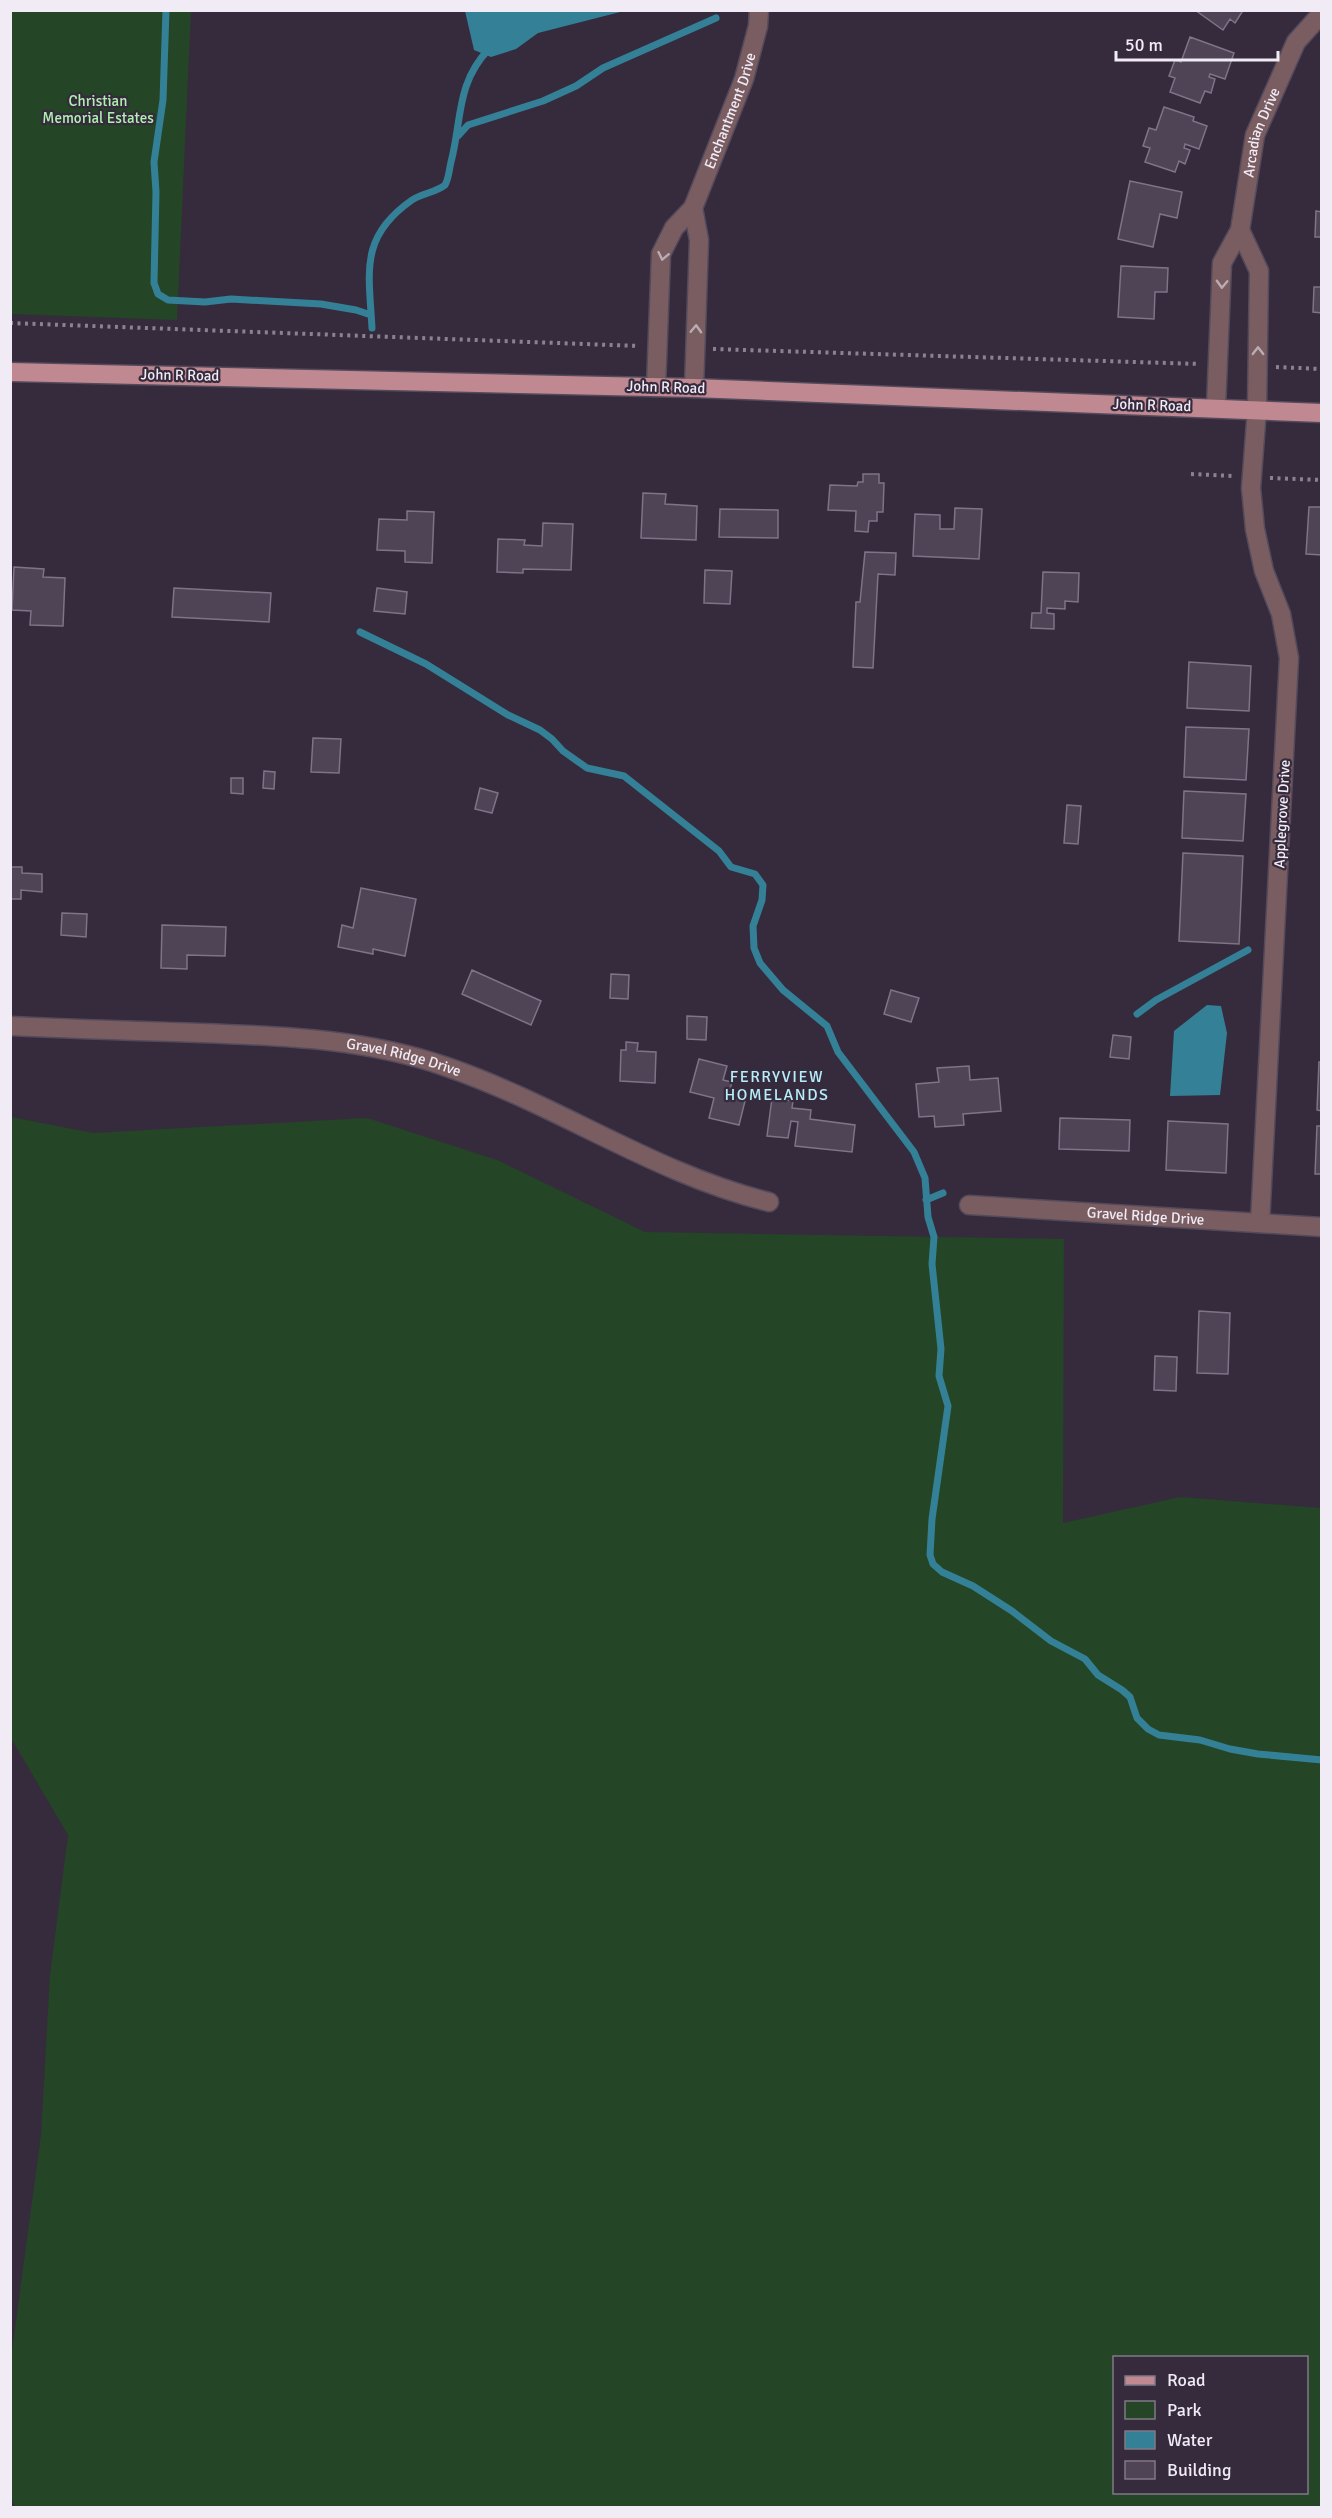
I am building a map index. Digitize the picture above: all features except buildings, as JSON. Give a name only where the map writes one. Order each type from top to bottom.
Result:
[{"type":"main road","name":"John R Road","points":[[10,372],[694,388],[1322,413]]},
{"type":"street","name":"Enchantment Drive","points":[[656,387],[661,254],[674,228],[693,208],[744,79],[758,26],[759,10]]},
{"type":"street","name":"Arcadian Drive","points":[[1216,407],[1222,262],[1240,230],[1255,135],[1296,42],[1322,13]]},
{"type":"street","points":[[693,208],[699,240],[694,388]]},
{"type":"street","points":[[1240,230],[1259,272],[1257,409]]},
{"type":"street","name":"Applegrove Drive","points":[[1257,409],[1251,488],[1255,529],[1264,571],[1281,614],[1289,658],[1260,1223]]},
{"type":"street","name":"Gravel Ridge Drive","points":[[10,1026],[287,1036],[340,1041],[375,1048],[447,1067],[500,1087],[702,1182],[769,1202]]},
{"type":"street","name":"Gravel Ridge Drive","points":[[969,1205],[1322,1227]]},
{"type":"green space","name":"Christian Memorial Estates","points":[[11,10],[191,11],[177,320],[11,314]]},
{"type":"green space","points":[[11,1117],[93,1133],[367,1118],[497,1160],[645,1232],[1064,1239],[1063,1523],[1180,1497],[1321,1508],[1321,2507],[15,2507],[10,2493],[11,2358],[41,2135],[50,1975],[68,1835],[11,1738]]},
{"type":"water","points":[[465,11],[624,11],[538,33],[516,49],[491,57],[474,50]]},
{"type":"water","points":[[1207,1005],[1221,1006],[1227,1033],[1220,1095],[1170,1096],[1174,1031]]},
{"type":"waterway","points":[[166,10],[163,100],[154,162],[156,192],[154,283],[158,294],[168,300],[205,302],[231,299],[321,304],[371,315]]},
{"type":"waterway","points":[[458,136],[468,125],[543,101],[576,86],[603,68],[716,18]]},
{"type":"waterway","points":[[372,328],[369,273],[375,242],[395,214],[412,200],[445,185],[465,89],[478,62],[489,49]]},
{"type":"waterway","points":[[360,632],[426,664],[508,715],[540,730],[563,751],[587,768],[624,776],[719,851],[731,867],[755,874],[763,885],[762,900],[753,926],[754,948],[760,963],[783,990],[827,1026],[838,1052],[914,1152],[925,1178],[928,1217],[934,1237],[932,1264],[941,1349],[939,1376],[948,1406],[932,1519],[930,1555],[933,1564],[942,1572],[973,1586],[1012,1611],[1051,1641],[1085,1659],[1098,1675],[1130,1697],[1137,1718],[1148,1729],[1159,1735],[1200,1740],[1258,1754],[1322,1760]]},
{"type":"waterway","points":[[1137,1014],[1156,1000],[1248,950]]},
{"type":"waterway","points":[[926,1200],[943,1193]]},
{"type":"district","name":"FERRYVIEW HOMELANDS","points":[[777,1086]]}]
